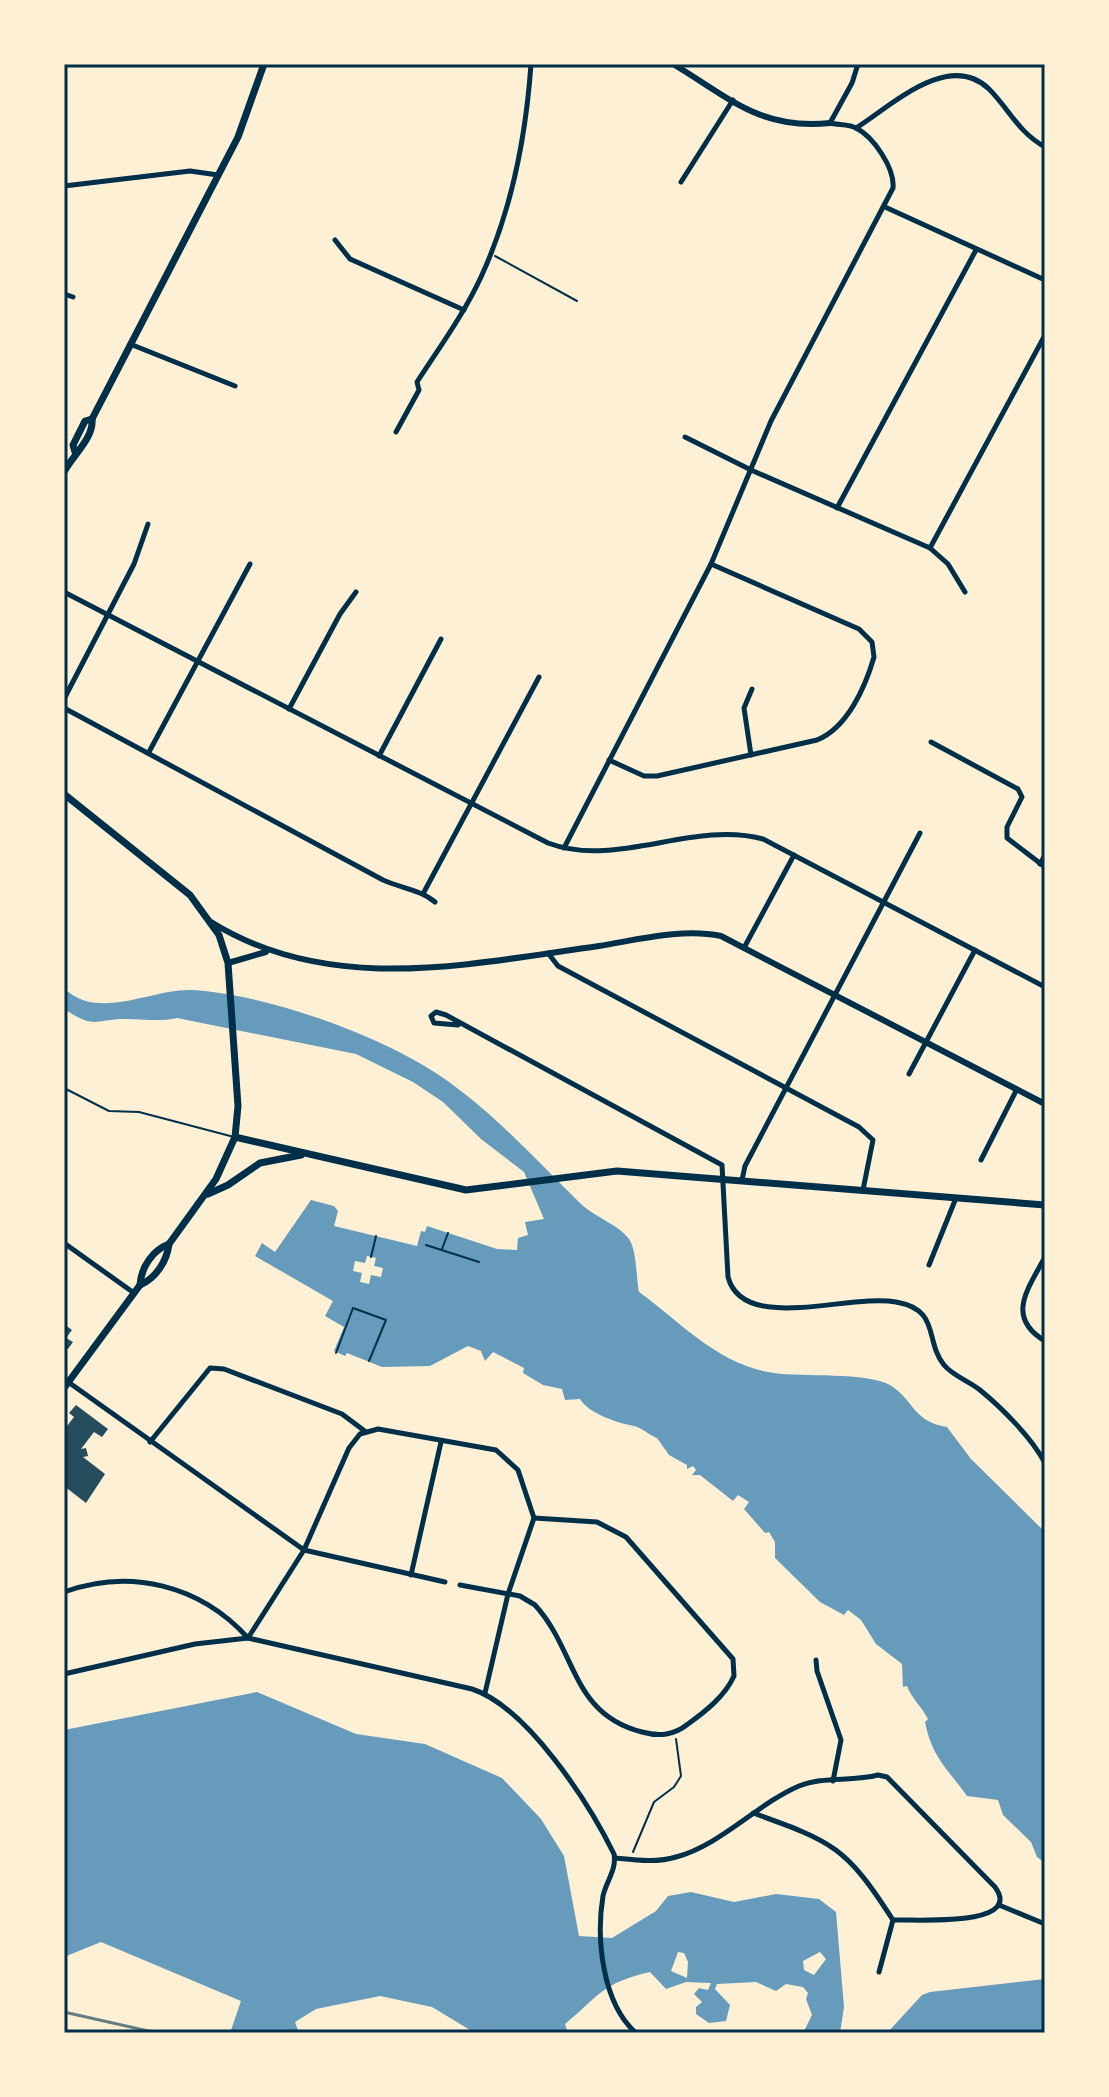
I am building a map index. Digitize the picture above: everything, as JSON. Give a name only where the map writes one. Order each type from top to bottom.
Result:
[{"type":"main road","points":[[64,472],[85,421],[92,419],[218,175],[252,105],[264,64]]},
{"type":"main road","points":[[64,794],[178,884],[211,922],[228,963],[236,1077],[235,1137],[224,1167],[169,1244],[158,1248],[140,1273],[140,1285],[65,1383]]},
{"type":"main road","points":[[235,1137],[458,1190],[514,1186],[617,1171],[1045,1205]]},
{"type":"main road","points":[[205,1194],[228,1185],[260,1163],[306,1154]]},
{"type":"street","points":[[396,432],[419,390],[417,382],[464,310],[491,254],[516,168],[531,64]]},
{"type":"street","points":[[564,848],[711,564],[822,318],[893,188],[891,170],[856,128],[830,123],[786,124],[733,100],[673,64]]},
{"type":"street","points":[[830,123],[852,83],[858,64]]},
{"type":"street","points":[[856,128],[931,81],[954,74],[965,76],[989,89],[1018,127],[1045,147]]},
{"type":"street","points":[[681,182],[733,100]]},
{"type":"street","points":[[64,186],[190,171],[218,175]]},
{"type":"street","points":[[885,207],[1045,280]]},
{"type":"street","points":[[335,240],[350,259],[464,310]]},
{"type":"street","points":[[837,508],[976,250]]},
{"type":"street","points":[[64,294],[73,297]]},
{"type":"street","points":[[930,548],[1045,335]]},
{"type":"street","points":[[130,344],[235,386]]},
{"type":"street","points":[[685,437],[751,470],[930,548],[948,564],[965,592]]},
{"type":"street","points":[[64,699],[134,564],[148,524]]},
{"type":"street","points":[[149,752],[250,564]]},
{"type":"street","points":[[609,760],[644,776],[657,776],[817,740],[836,730],[872,665],[874,648],[869,637],[859,629],[711,564]]},
{"type":"street","points":[[64,592],[379,756],[564,848],[599,850],[685,836],[738,835],[763,839],[1045,987]]},
{"type":"street","points":[[289,709],[340,614],[356,592]]},
{"type":"street","points":[[379,756],[441,639]]},
{"type":"street","points":[[424,892],[539,677]]},
{"type":"street","points":[[751,755],[744,708],[752,689]]},
{"type":"street","points":[[64,708],[383,880],[409,891],[424,892],[435,902]]},
{"type":"street","points":[[931,742],[1018,789],[1022,797],[1007,827],[1007,838],[1043,865],[1045,855]]},
{"type":"street","points":[[742,1180],[745,1166],[920,833]]},
{"type":"street","points":[[745,946],[794,855]]},
{"type":"street","points":[[211,922],[266,952],[384,970],[429,969],[695,934],[721,936],[1045,1104]]},
{"type":"street","points":[[909,1074],[975,950]]},
{"type":"street","points":[[228,963],[266,952]]},
{"type":"street","points":[[548,953],[558,966],[859,1127],[873,1140],[863,1190]]},
{"type":"street","points":[[458,1025],[437,1024],[431,1016],[439,1012],[458,1025],[719,1163],[724,1168],[727,1266],[730,1286],[738,1296],[749,1304],[770,1310],[867,1299],[898,1302],[917,1309],[931,1327],[944,1365],[980,1389],[1045,1463]]},
{"type":"street","points":[[981,1160],[1017,1089]]},
{"type":"street","points":[[929,1265],[956,1198]]},
{"type":"street","points":[[64,1243],[134,1293]]},
{"type":"street","points":[[1045,1257],[1026,1293],[1024,1321],[1027,1329],[1045,1341]]},
{"type":"street","points":[[150,1442],[210,1368],[224,1369],[342,1414],[366,1432]]},
{"type":"street","points":[[65,1383],[304,1550],[445,1582]]},
{"type":"street","points":[[248,1638],[304,1550],[349,1448],[366,1432],[398,1430],[441,1442],[489,1448],[508,1458],[522,1477],[534,1518],[508,1594],[485,1693]]},
{"type":"street","points":[[411,1575],[441,1442]]},
{"type":"street","points":[[460,1585],[527,1599],[542,1612],[584,1692],[601,1712],[630,1729],[675,1734],[727,1688],[734,1676],[733,1659],[626,1537],[597,1522],[534,1518]]},
{"type":"street","points":[[64,1592],[114,1579],[159,1583],[187,1595],[235,1625],[248,1638]]},
{"type":"street","points":[[64,1674],[195,1644],[248,1638],[274,1641],[485,1693],[505,1705],[539,1739],[615,1858]]},
{"type":"street","points":[[816,1660],[841,1740],[833,1781]]},
{"type":"street","points":[[615,1858],[677,1857],[801,1785],[887,1777],[995,1887],[1000,1896],[995,1911],[977,1917],[893,1920]]},
{"type":"street","points":[[753,1813],[841,1851],[863,1874],[893,1920],[879,1972]]},
{"type":"street","points":[[615,1858],[604,1892],[600,1935],[617,2010],[636,2033]]},
{"type":"street","points":[[999,1905],[1045,1924]]},
{"type":"lane","points":[[64,1088],[109,1111],[139,1112],[235,1137]]},
{"type":"path","points":[[491,254],[577,301]]},
{"type":"path","points":[[442,1250],[448,1233]]},
{"type":"path","points":[[371,1257],[376,1236]]},
{"type":"path","points":[[426,1245],[479,1262]]},
{"type":"path","points":[[336,1353],[353,1308],[386,1320],[369,1361]]},
{"type":"path","points":[[630,1859],[654,1802],[681,1776],[675,1734]]},
{"type":"water","points":[[64,988],[77,998],[109,1003],[177,991],[220,993],[316,1017],[378,1042],[452,1084],[509,1133],[580,1203],[624,1234],[634,1250],[639,1292],[718,1352],[735,1361],[774,1373],[880,1381],[898,1391],[927,1420],[947,1427],[971,1459],[1045,1532],[1045,1863],[1037,1857],[1031,1842],[1003,1815],[998,1800],[967,1796],[936,1754],[928,1734],[926,1715],[907,1686],[903,1687],[902,1664],[876,1644],[861,1620],[848,1610],[844,1615],[820,1602],[775,1558],[775,1542],[769,1532],[765,1533],[744,1509],[749,1502],[738,1495],[733,1501],[700,1475],[692,1475],[696,1470],[693,1466],[687,1469],[687,1465],[669,1455],[657,1438],[637,1427],[597,1413],[580,1399],[565,1400],[562,1389],[543,1385],[523,1373],[524,1368],[493,1352],[485,1361],[481,1351],[468,1346],[430,1366],[382,1367],[334,1351],[344,1327],[325,1316],[333,1301],[255,1256],[262,1243],[275,1252],[311,1200],[334,1206],[338,1211],[334,1226],[417,1246],[421,1231],[425,1232],[427,1226],[497,1249],[517,1250],[518,1238],[528,1235],[525,1222],[544,1219],[524,1172],[481,1139],[443,1102],[413,1082],[356,1054],[177,1018],[89,1021],[64,1009]]},
{"type":"water","points":[[257,1692],[356,1734],[425,1744],[502,1778],[541,1819],[564,1856],[579,1936],[612,1938],[656,1911],[668,1896],[691,1892],[734,1902],[776,1894],[819,1899],[836,1912],[844,2007],[840,2033],[803,2033],[812,2015],[806,1999],[808,1993],[803,1987],[786,1984],[776,1991],[756,1982],[717,1984],[715,1989],[730,2005],[726,2021],[709,2023],[696,2014],[696,2007],[702,2002],[694,1994],[699,1988],[708,1990],[711,1983],[686,1982],[666,1989],[650,1972],[621,1981],[603,1991],[565,2024],[568,2033],[475,2033],[432,2007],[380,1996],[316,2009],[295,2022],[299,2033],[230,2033],[241,2001],[101,1942],[64,1957],[64,1730]],"holes":[[[678,1952],[684,1953],[688,1962],[687,1978],[671,1971]],[[820,1952],[826,1959],[814,1975],[804,1970],[803,1961]]]},
{"type":"water","points":[[1045,1979],[1045,2033],[887,2033],[922,1995],[930,1992]]},
{"type":"pier","points":[[367,1256],[376,1258],[374,1266],[383,1268],[381,1277],[371,1275],[369,1284],[360,1282],[362,1273],[353,1271],[355,1261],[365,1263]]},
{"type":"building","points":[[64,1324],[72,1330],[66,1338],[73,1342],[68,1349],[64,1346]]},
{"type":"building","points":[[76,1405],[108,1429],[102,1437],[94,1432],[81,1449],[86,1448],[88,1456],[83,1457],[105,1474],[86,1503],[64,1486],[64,1430],[74,1417],[69,1413]]},
{"type":"railway","points":[[64,2012],[157,2033]]}]
